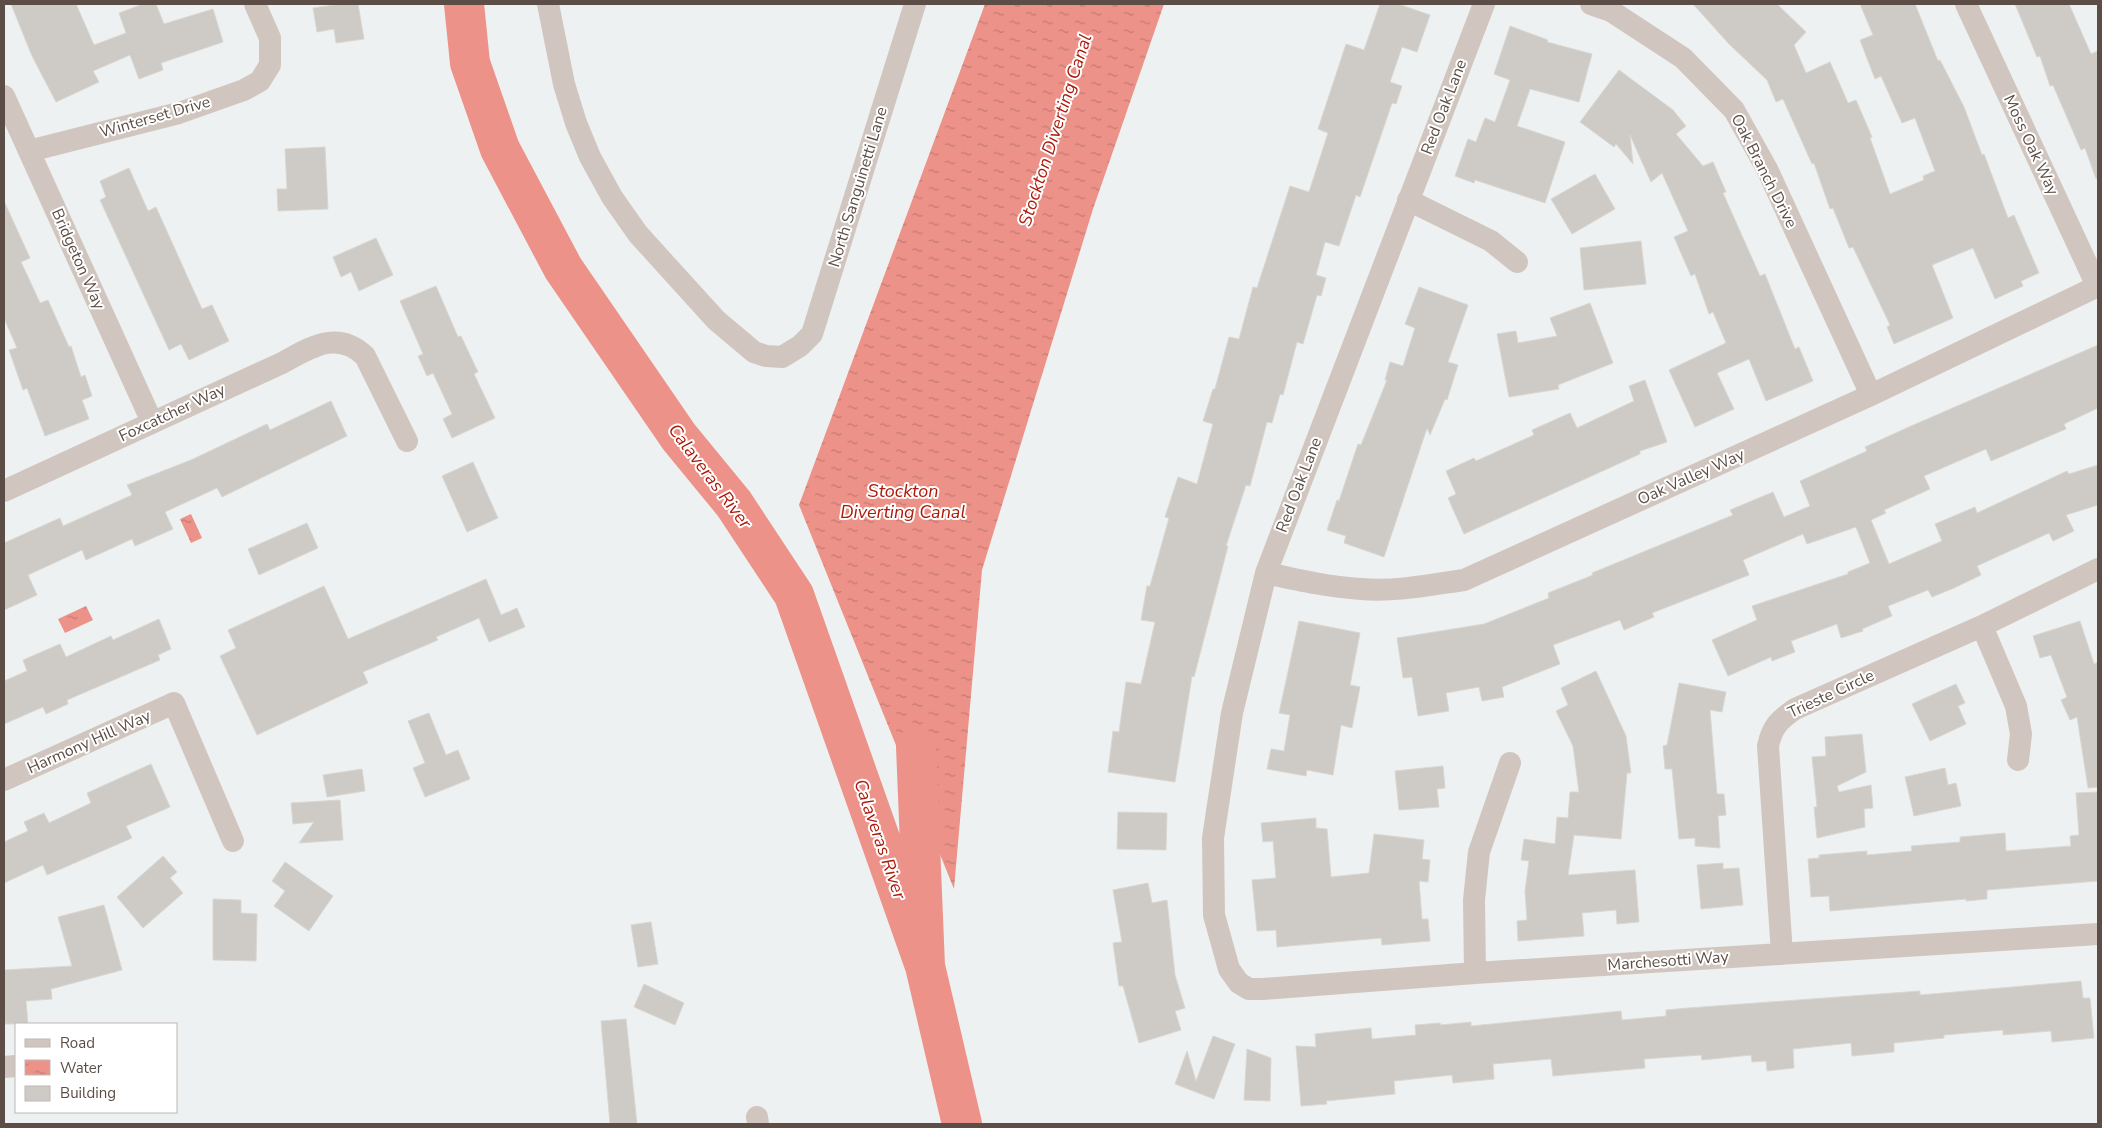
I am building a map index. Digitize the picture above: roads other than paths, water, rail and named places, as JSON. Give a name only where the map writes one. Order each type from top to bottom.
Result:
[{"type":"street","name":"Winterset Drive","points":[[29,151],[179,112],[244,90],[260,81],[270,65],[270,38],[254,4]]},
{"type":"street","name":"North Sanguinetti Lane","points":[[548,4],[564,84],[576,123],[590,156],[612,197],[638,234],[716,320],[754,352],[766,356],[782,357],[800,346],[812,334],[915,4]]},
{"type":"street","name":"Red Oak Lane","points":[[1239,984],[1229,969],[1214,916],[1213,838],[1232,713],[1266,572],[1484,4]]},
{"type":"street","name":"Oak Branch Drive","points":[[1590,4],[1611,11],[1683,58],[1734,110],[1766,169],[1872,395]]},
{"type":"street","name":"Moss Oak Way","points":[[1966,4],[2098,286]]},
{"type":"street","name":"Bridgeton Way","points":[[4,96],[152,422]]},
{"type":"street","points":[[1408,200],[1491,241],[1517,262]]},
{"type":"street","name":"Oak Valley Way","points":[[1266,572],[1320,584],[1363,590],[1412,588],[1464,580],[1872,395],[2098,286]]},
{"type":"street","name":"Foxcatcher Way","points":[[4,491],[326,342],[342,343],[356,347],[365,356],[407,442]]},
{"type":"street","name":"Trieste Circle","points":[[1782,954],[1769,762],[1771,730],[1781,718],[1795,709],[1982,626],[2098,569]]},
{"type":"street","points":[[1982,626],[2016,706],[2021,734],[2018,760]]},
{"type":"street","name":"Harmony Hill Way","points":[[4,780],[174,703],[233,841]]},
{"type":"street","points":[[1475,973],[1474,900],[1479,852],[1510,763]]},
{"type":"street","name":"Marchesotti Way","points":[[1239,984],[1249,989],[1263,989],[1475,973],[2098,934]]},
{"type":"water","name":"Stockton Diverting Canal","points":[[985,4],[1164,4],[1093,209],[982,570],[954,889],[799,505]]},
{"type":"water","points":[[191,514],[202,538],[191,543],[180,519]]},
{"type":"water","points":[[86,606],[93,620],[65,633],[58,619]]},
{"type":"waterway","name":"Calaveras River","points":[[464,4],[470,63],[500,149],[563,268],[679,437],[734,504],[794,595],[925,966]]},
{"type":"waterway","name":"Calaveras River","points":[[916,747],[925,966],[962,1124]]}]
